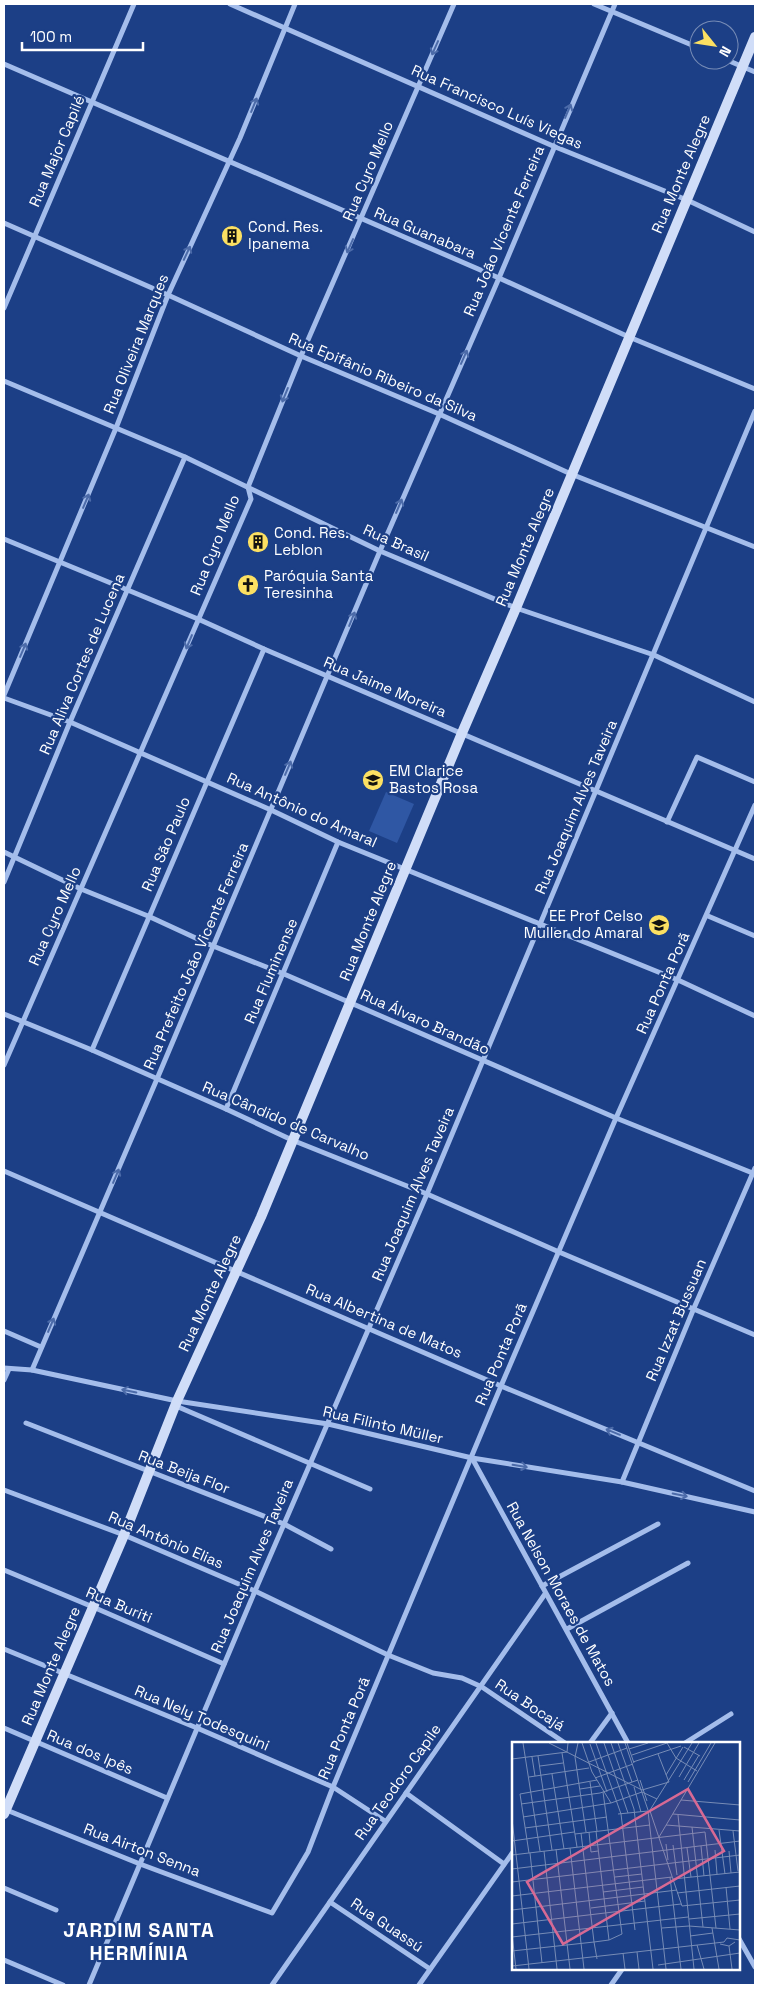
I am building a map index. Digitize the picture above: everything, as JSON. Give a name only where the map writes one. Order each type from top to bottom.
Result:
[{"type":"street","name":"Rua Major Capilé","points":[[4,308],[134,4]]},
{"type":"street","name":"Rua Francisco Luís Viegas","points":[[230,4],[553,146],[687,200],[755,232]]},
{"type":"street","name":"Rua Oliveira Marques","points":[[4,697],[116,428],[168,295],[229,163],[295,4]]},
{"type":"street","name":"Rua Cyro Mello","points":[[4,1065],[141,754],[250,499],[248,487],[301,356],[454,4]]},
{"type":"street","points":[[594,4],[689,44]]},
{"type":"street","name":"Rua João Vicente Ferreira","points":[[380,550],[499,278],[553,146],[615,4]]},
{"type":"street","name":"Rua Monte Alegre","points":[[4,1811],[124,1535],[176,1404],[261,1217],[405,869],[755,37]]},
{"type":"street","name":"Rua Guanabara","points":[[4,64],[229,163],[499,278],[629,337],[755,389]]},
{"type":"street","points":[[739,65],[755,72]]},
{"type":"street","name":"Rua Epifânio Ribeiro da Silva","points":[[4,223],[301,356],[439,414],[572,474],[755,547]]},
{"type":"street","name":"Rua Brasil","points":[[4,381],[185,458],[380,550],[516,608],[654,655],[755,702]]},
{"type":"street","name":"Rua Joaquim Alves Taveira","points":[[89,1985],[255,1591],[370,1329],[597,792],[755,411]]},
{"type":"street","name":"Rua Aliva Cortes de Lucena","points":[[4,882],[70,722],[185,458]]},
{"type":"street","name":"Rua Jaime Moreira","points":[[4,539],[198,619],[264,650],[755,859]]},
{"type":"street","name":"Rua Prefeito João Vicente Ferreira","points":[[32,1370],[380,550]]},
{"type":"street","name":"Rua São Paulo","points":[[92,1050],[264,650]]},
{"type":"street","name":"Rua Antônio do Amaral","points":[[4,697],[70,722],[271,810],[338,842],[678,980],[755,1016]]},
{"type":"street","points":[[667,822],[697,757],[755,782]]},
{"type":"street","name":"Rua Ponta Porã","points":[[272,1913],[308,1852],[332,1787],[501,1386],[616,1118],[708,916],[755,805]]},
{"type":"street","name":"Rua Fluminense","points":[[226,1109],[338,842]]},
{"type":"street","name":"Rua Álvaro Brandão","points":[[4,852],[81,889],[148,916],[213,946],[284,974],[616,1118],[754,1172]]},
{"type":"street","points":[[708,916],[755,936]]},
{"type":"street","name":"Rua Cândido de Carvalho","points":[[4,1014],[92,1050],[292,1140],[427,1194],[559,1252],[755,1334]]},
{"type":"street","name":"Rua Albertina de Matos","points":[[4,1171],[501,1386],[755,1491]]},
{"type":"street","name":"Rua Izzat Bussuan","points":[[622,1482],[694,1308],[754,1172]]},
{"type":"street","points":[[4,1331],[41,1347]]},
{"type":"street","points":[[4,1380],[6,1368]]},
{"type":"street","name":"Rua Filinto Müller","points":[[6,1368],[32,1370],[176,1404],[328,1424],[472,1458],[622,1482],[755,1512]]},
{"type":"street","points":[[176,1404],[370,1489]]},
{"type":"street","name":"Rua Beija Flor","points":[[26,1423],[284,1524],[331,1549]]},
{"type":"street","name":"Rua Nelson Moraes de Matos","points":[[472,1458],[627,1742]]},
{"type":"street","name":"Rua Antônio Elias","points":[[4,1490],[124,1535],[255,1591],[388,1655],[433,1673],[462,1678],[482,1687]]},
{"type":"street","points":[[542,1586],[658,1524]]},
{"type":"street","points":[[567,1629],[688,1564]]},
{"type":"street","name":"Rua Buriti","points":[[4,1570],[93,1606],[224,1664]]},
{"type":"street","name":"Rua Teodoro Capile","points":[[272,1985],[385,1821],[482,1687],[545,1594]]},
{"type":"street","name":"Rua Nely Todesquini","points":[[4,1649],[197,1728],[332,1787],[385,1821]]},
{"type":"street","name":"Rua Bocajá","points":[[482,1687],[564,1742]]},
{"type":"street","points":[[591,1742],[612,1713]]},
{"type":"street","points":[[687,1742],[731,1714]]},
{"type":"street","name":"Rua dos Ipês","points":[[4,1728],[168,1798]]},
{"type":"street","points":[[406,1793],[504,1864]]},
{"type":"street","name":"Rua Airton Senna","points":[[4,1811],[272,1913]]},
{"type":"street","points":[[419,1985],[512,1853]]},
{"type":"street","points":[[4,1888],[56,1910]]},
{"type":"street","name":"Rua Guassú","points":[[330,1902],[430,1969]]},
{"type":"street","points":[[739,1939],[755,1967]]},
{"type":"street","points":[[4,1960],[63,1985]]},
{"type":"street","points":[[611,1985],[622,1969]]},
{"type":"shaded area","points":[[386,792],[414,804],[397,843],[369,831]]},
{"type":"place","name":"Cond. Res. Ipanema","points":[[232,236]]},
{"type":"place","name":"Cond. Res. Leblon","points":[[258,542]]},
{"type":"place","name":"Paróquia Santa Teresinha","points":[[248,585]]},
{"type":"place","name":"EM Clarice Bastos Rosa","points":[[373,780]]},
{"type":"place","name":"EE Prof Celso Muller do Amaral","points":[[659,925]]},
{"type":"district","name":"JARDIM SANTA HERMÍNIA","points":[[139,1942]]}]
